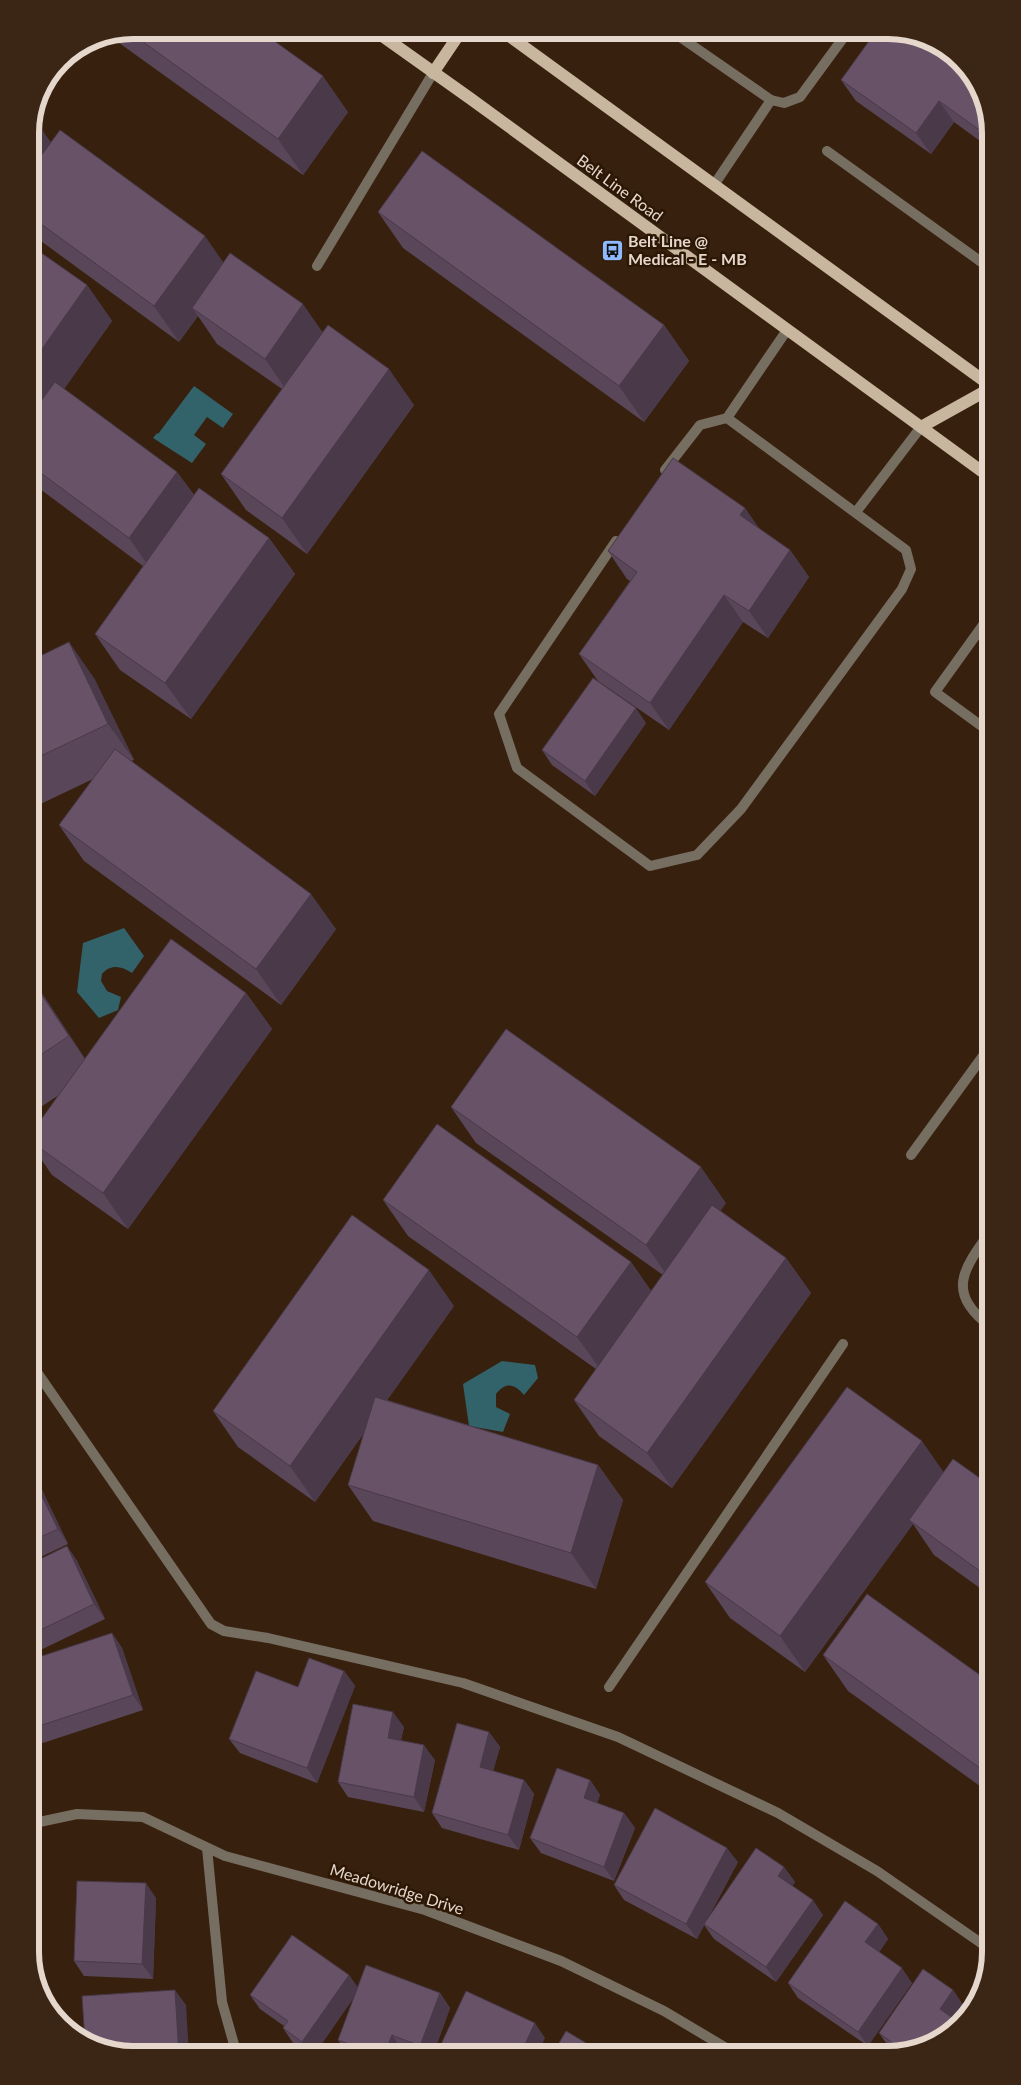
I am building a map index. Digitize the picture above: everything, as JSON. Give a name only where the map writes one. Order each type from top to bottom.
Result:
[{"type":"main road","name":"Belt Line Road","points":[[386,39],[982,471]]},
{"type":"main road","points":[[433,73],[456,39]]},
{"type":"main road","points":[[513,39],[982,380]]},
{"type":"main road","points":[[921,427],[982,392]]},
{"type":"street","points":[[683,39],[771,100],[784,103],[800,97],[842,39]]},
{"type":"street","points":[[317,266],[433,73]]},
{"type":"street","points":[[714,185],[771,100]]},
{"type":"street","points":[[827,151],[980,262],[982,259]]},
{"type":"street","points":[[659,478],[700,425],[727,418],[787,330]]},
{"type":"street","points":[[620,535],[499,714],[516,768],[650,866],[697,855],[741,809],[902,589],[911,569],[906,550],[727,418]]},
{"type":"street","points":[[856,512],[921,427]]},
{"type":"street","points":[[982,627],[935,692],[982,726]]},
{"type":"street","points":[[911,1155],[982,1057]]},
{"type":"street","points":[[982,1243],[962,1278],[964,1299],[982,1320]]},
{"type":"street","points":[[609,1687],[843,1344]]},
{"type":"street","points":[[39,1375],[211,1624],[224,1632],[268,1638],[463,1683],[618,1737],[778,1813],[877,1871],[982,1944]]},
{"type":"street","name":"Meadowridge Drive","points":[[39,1822],[76,1814],[142,1817],[225,1856],[426,1910],[561,1961],[664,2011],[723,2046]]},
{"type":"street","points":[[207,1848],[222,2002],[234,2046]]},
{"type":"water","points":[[194,386],[233,414],[223,428],[207,417],[194,435],[206,444],[192,463],[153,438]]},
{"type":"water","points":[[124,928],[144,956],[132,973],[113,967],[102,974],[101,981],[107,991],[121,997],[118,1010],[99,1018],[77,992],[83,943]]},
{"type":"water","points":[[502,1361],[535,1365],[538,1378],[524,1395],[514,1386],[503,1387],[496,1394],[496,1407],[510,1414],[503,1432],[469,1426],[463,1384]]},
{"type":"building","points":[[139,39],[272,39],[323,76],[278,139]]},
{"type":"building","points":[[871,39],[894,39],[918,44],[930,48],[950,62],[963,76],[975,97],[981,124],[978,129],[939,101],[916,133],[841,80]]},
{"type":"building","points":[[60,130],[205,236],[154,306],[39,223],[39,159]]},
{"type":"building","points":[[422,151],[664,325],[619,386],[378,212]]},
{"type":"building","points":[[39,251],[87,285],[39,353]]},
{"type":"building","points":[[230,253],[303,304],[265,359],[192,308]]},
{"type":"building","points":[[328,325],[389,369],[282,518],[221,474]]},
{"type":"building","points":[[55,382],[177,472],[129,538],[39,472],[39,404]]},
{"type":"building","points":[[673,458],[745,508],[740,515],[790,550],[749,611],[724,595],[650,703],[579,654],[637,572],[608,551]]},
{"type":"building","points":[[199,488],[269,538],[165,683],[95,634]]},
{"type":"building","points":[[69,642],[108,724],[39,757],[39,657]]},
{"type":"building","points":[[593,678],[636,708],[585,781],[542,750]]},
{"type":"building","points":[[115,749],[311,894],[256,969],[59,825]]},
{"type":"building","points":[[171,939],[246,993],[103,1193],[39,1147],[39,1122]]},
{"type":"building","points":[[39,991],[69,1036],[39,1056]]},
{"type":"building","points":[[506,1029],[701,1167],[646,1245],[451,1107]]},
{"type":"building","points":[[437,1124],[631,1262],[577,1337],[383,1200]]},
{"type":"building","points":[[712,1205],[786,1258],[647,1453],[574,1400]]},
{"type":"building","points":[[352,1215],[429,1270],[290,1466],[213,1411]]},
{"type":"building","points":[[847,1387],[922,1441],[780,1636],[705,1582]]},
{"type":"building","points":[[375,1397],[598,1465],[571,1553],[348,1485]]},
{"type":"building","points":[[953,1459],[982,1480],[982,1573],[909,1520]]},
{"type":"building","points":[[39,1490],[58,1529],[39,1538]]},
{"type":"building","points":[[67,1546],[94,1604],[39,1631],[39,1560]]},
{"type":"building","points":[[867,1594],[982,1677],[982,1770],[823,1655]]},
{"type":"building","points":[[112,1633],[133,1695],[39,1726],[39,1657]]},
{"type":"building","points":[[309,1658],[344,1671],[307,1768],[229,1739],[256,1671],[298,1687]]},
{"type":"building","points":[[353,1704],[393,1712],[388,1738],[424,1745],[414,1797],[338,1782]]},
{"type":"building","points":[[457,1723],[489,1732],[480,1767],[524,1780],[508,1835],[432,1813]]},
{"type":"building","points":[[557,1768],[590,1780],[584,1798],[624,1813],[604,1867],[530,1838]]},
{"type":"building","points":[[655,1808],[727,1848],[686,1924],[614,1885]]},
{"type":"building","points":[[756,1848],[784,1867],[778,1876],[813,1900],[766,1967],[704,1924]]},
{"type":"building","points":[[77,1881],[146,1883],[142,1964],[74,1961]]},
{"type":"building","points":[[845,1901],[878,1924],[865,1942],[902,1968],[858,2032],[788,1983]]},
{"type":"building","points":[[292,1935],[349,1975],[302,2042],[283,2028],[288,2021],[250,1995]]},
{"type":"building","points":[[366,1965],[440,1993],[420,2046],[392,2035],[388,2046],[354,2046],[338,2040]]},
{"type":"building","points":[[923,1969],[953,1990],[940,2009],[954,2019],[935,2034],[918,2041],[896,2045],[879,2033]]},
{"type":"building","points":[[175,1990],[178,2046],[127,2046],[91,2037],[84,2032],[82,1996]]},
{"type":"building","points":[[466,1991],[535,2023],[524,2046],[440,2046]]},
{"type":"building","points":[[566,2031],[591,2046],[557,2046]]},
{"type":"place","name":"Belt Line @ Medical - E - MB","points":[[612,250]]}]
